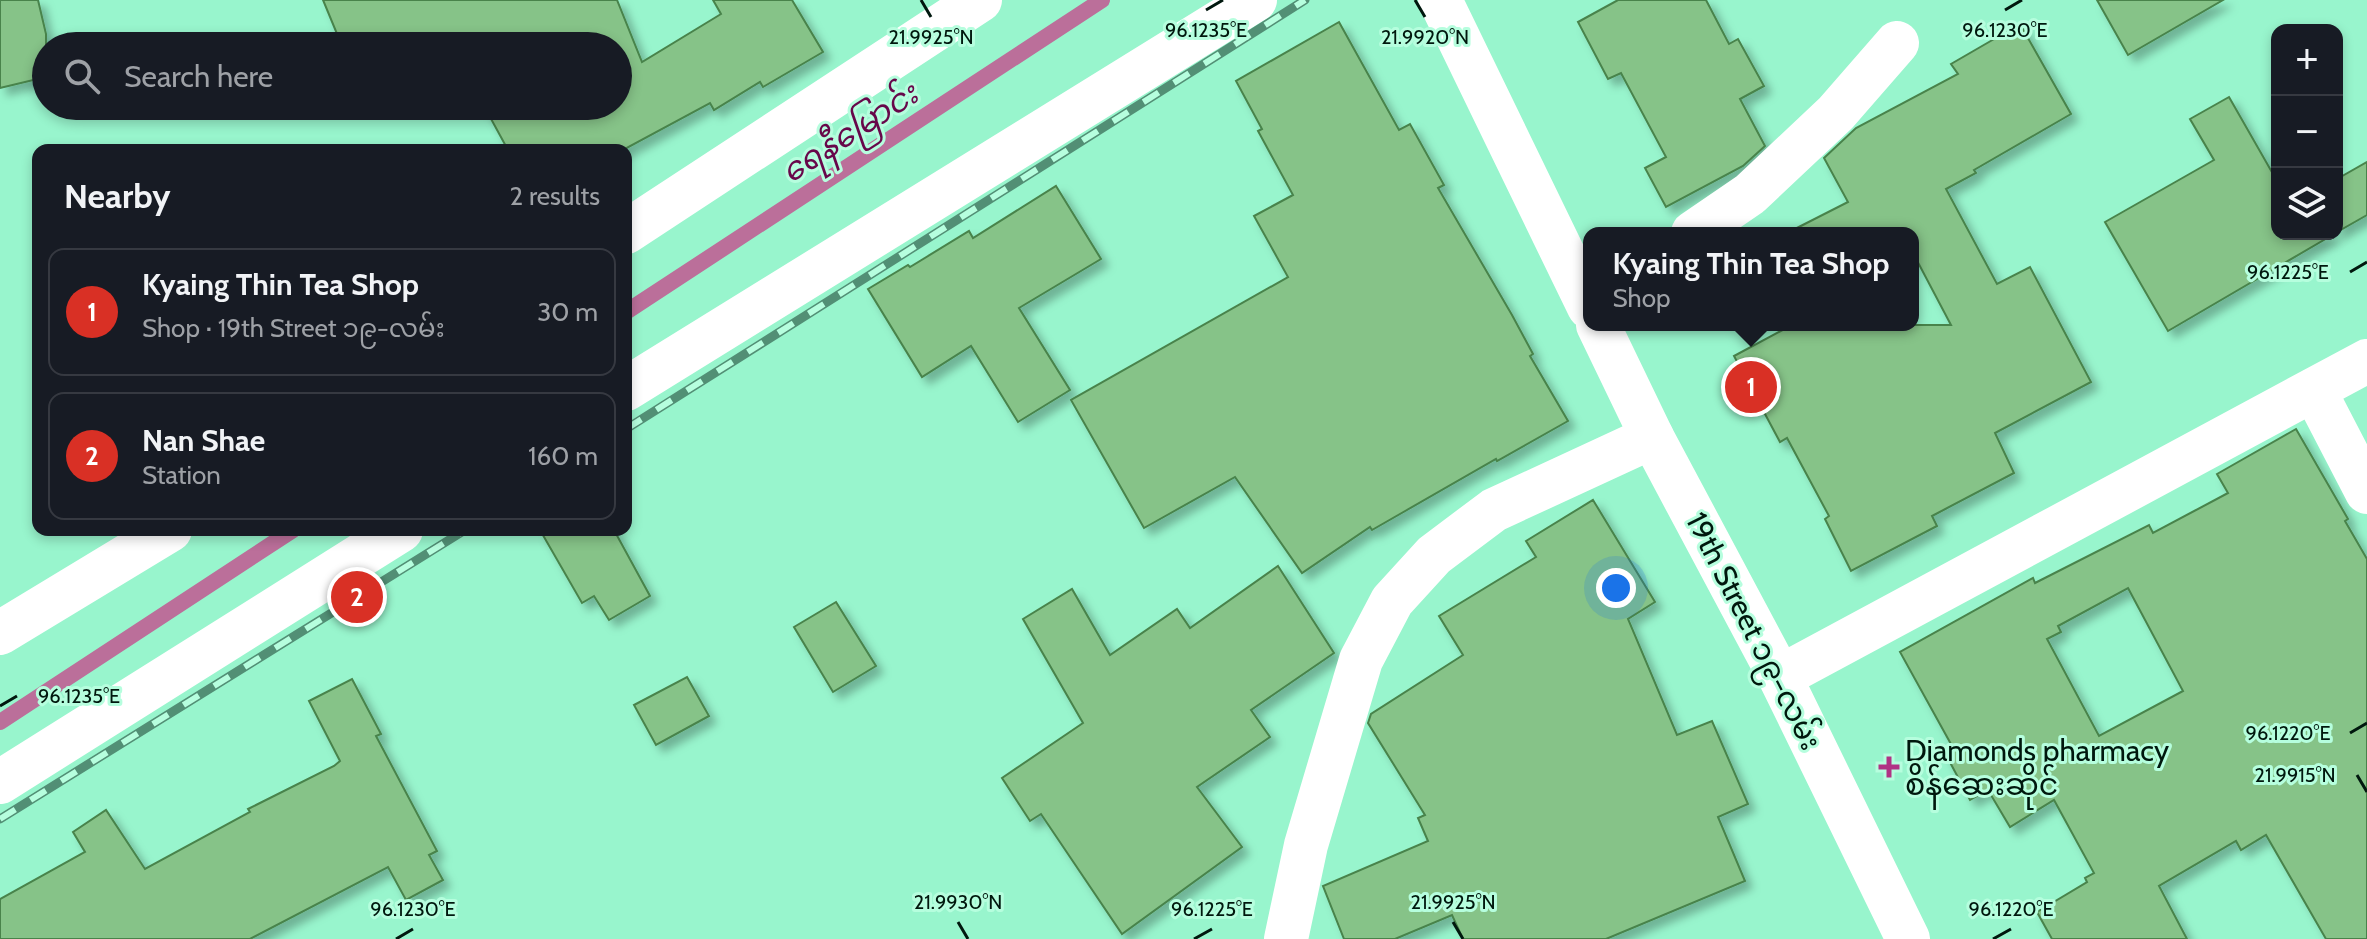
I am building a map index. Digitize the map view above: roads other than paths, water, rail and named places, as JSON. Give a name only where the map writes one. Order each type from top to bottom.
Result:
[{"type":"street","points":[[632,228],[980,0]]},
{"type":"street","points":[[632,385],[1255,0]]},
{"type":"street","name":"19th Street ၁၉−လမ်း","points":[[1440,0],[1583,294]]},
{"type":"street","points":[[1702,227],[1750,194],[1836,113],[1897,43]]},
{"type":"street","name":"19th Street ၁၉−လမ်း","points":[[1601,331],[1652,437],[1780,677],[1908,939]]},
{"type":"street","points":[[1780,677],[2367,361]]},
{"type":"street","points":[[2314,390],[2367,492]]},
{"type":"street","points":[[1286,939],[1306,845],[1361,660],[1392,601],[1434,555],[1494,510],[1652,437]]},
{"type":"street","points":[[0,633],[160,536]]},
{"type":"street","points":[[0,782],[391,536]]},
{"type":"waterway","name":"ရေနီမြောင်း","points":[[632,308],[1102,0]]},
{"type":"waterway","name":"ရေနီမြောင်း","points":[[0,722],[284,536]]},
{"type":"railway","points":[[632,425],[1305,0]]},
{"type":"railway","points":[[0,819],[455,536]]},
{"type":"place","name":"Kyaing Thin Tea Shop","points":[[1751,387]]},
{"type":"place","name":"Nan Shae","points":[[357,597]]},
{"type":"place","name":"Diamonds pharmacy စိန်ဆေးဆိုင်","points":[[1889,767]]}]
